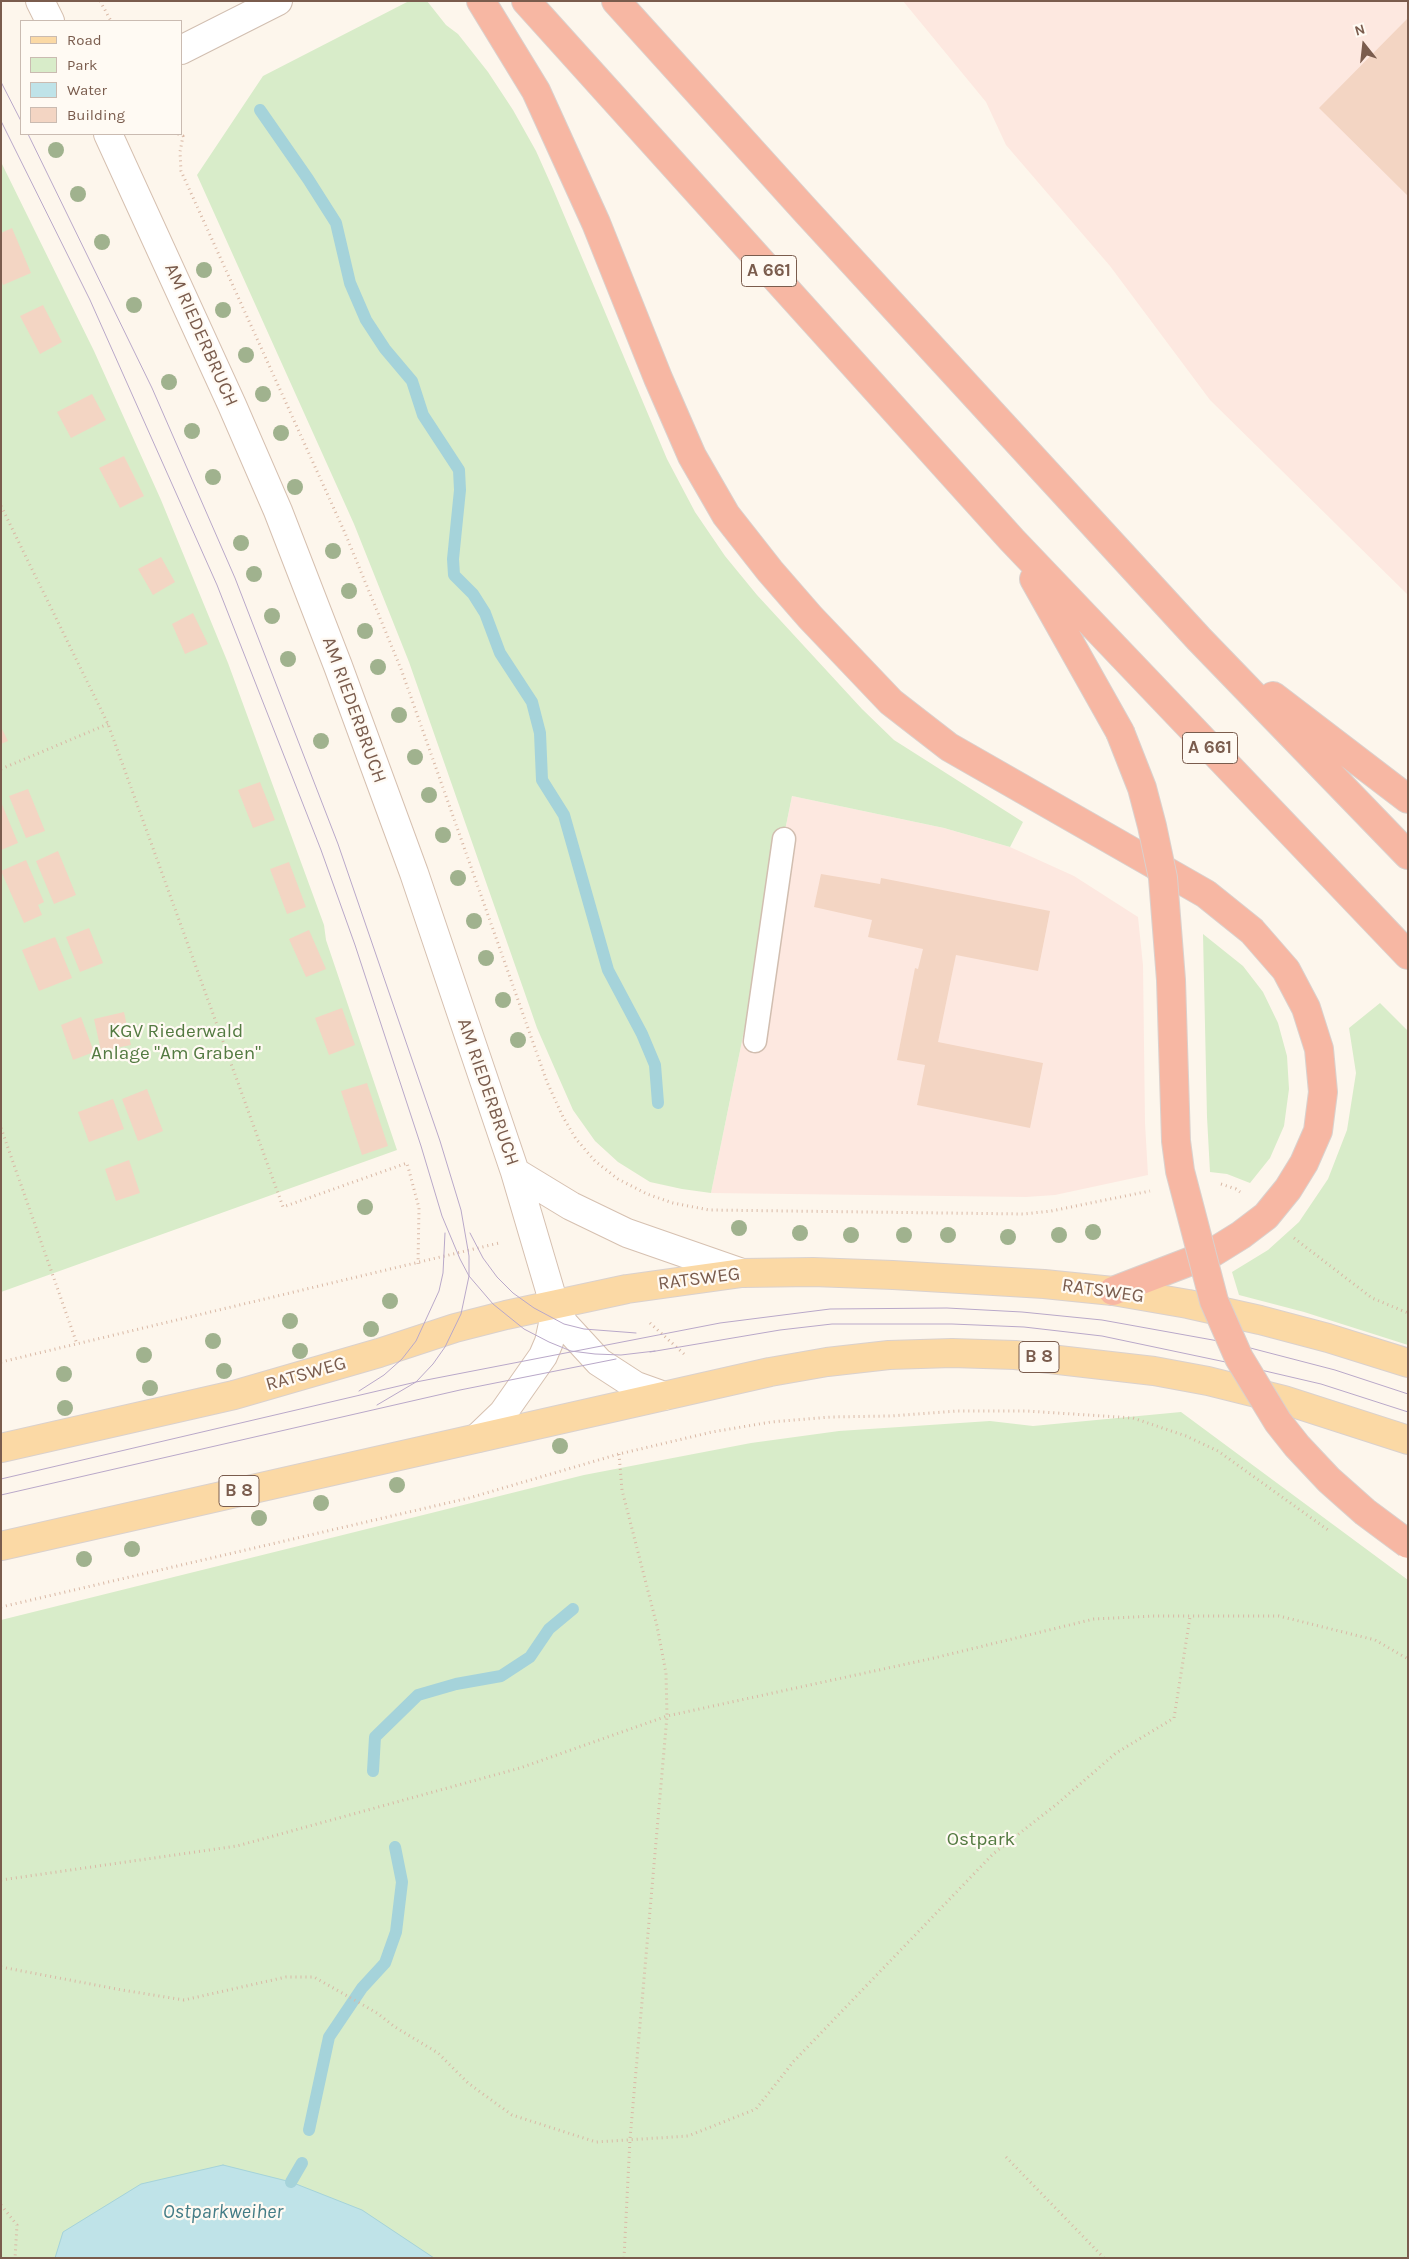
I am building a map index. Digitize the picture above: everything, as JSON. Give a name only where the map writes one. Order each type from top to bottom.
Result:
[{"type":"highway","name":"A 661","points":[[526,1],[1012,540],[1408,955]]},
{"type":"highway","points":[[616,1],[1199,639],[1408,855]]},
{"type":"highway","points":[[487,10],[536,91],[596,223],[658,378],[692,456],[726,515],[770,571],[810,617],[891,702],[949,747],[1206,894],[1252,930],[1286,970],[1306,1008],[1319,1049],[1324,1092],[1318,1132],[1304,1163],[1266,1216],[1241,1235],[1212,1253],[1114,1291]]},
{"type":"highway","points":[[1012,540],[1120,732],[1142,788],[1163,878],[1171,980],[1176,1141],[1180,1171],[1214,1301],[1239,1358],[1288,1434],[1330,1480],[1365,1512],[1408,1544]]},
{"type":"highway","points":[[1199,639],[1408,799]]},
{"type":"main road","points":[[40,1],[50,20]]},
{"type":"main road","points":[[182,49],[278,1]]},
{"type":"main road","name":"AM RIEDERBRUCH","points":[[108,135],[198,328],[278,511],[338,666],[414,873],[514,1172],[554,1304]]},
{"type":"main road","points":[[514,1172],[571,1206],[627,1233],[742,1273]]},
{"type":"main road","name":"RATSWEG","points":[[1,1448],[234,1395],[379,1353],[455,1328],[554,1304],[627,1288],[742,1273],[813,1272],[920,1276],[1035,1283],[1114,1291],[1188,1304],[1260,1320],[1328,1338],[1408,1363]]},
{"type":"main road","points":[[554,1304],[564,1324],[599,1362],[636,1386],[664,1396]]},
{"type":"main road","points":[[477,1438],[502,1413],[543,1356],[549,1342],[554,1319],[554,1304]]},
{"type":"main road","name":"B 8","points":[[1,1546],[779,1370],[889,1355],[952,1353],[1015,1355],[1154,1371],[1208,1381],[1284,1400],[1408,1440]]},
{"type":"lane","points":[[756,1041],[784,839]]},
{"type":"path","points":[[100,1],[110,20]]},
{"type":"path","points":[[180,135],[183,136],[180,152],[182,171],[345,533],[401,669],[547,1082],[563,1117],[576,1139],[595,1161],[618,1180],[647,1194],[673,1203],[709,1210],[1024,1214],[1051,1211],[1158,1190]]},
{"type":"path","points":[[1,506],[108,724],[283,1207],[407,1163],[419,1208],[418,1264]]},
{"type":"path","points":[[1,769],[108,724]]},
{"type":"path","points":[[1,1128],[77,1344]]},
{"type":"path","points":[[1218,1184],[1236,1189],[1266,1216],[1372,1298],[1408,1313]]},
{"type":"path","points":[[1,1362],[504,1242]]},
{"type":"path","points":[[627,1288],[636,1309],[695,1364],[712,1432]]},
{"type":"path","points":[[1,1607],[470,1498],[619,1454],[712,1432],[771,1422],[831,1416],[891,1416],[956,1411],[1027,1411],[1133,1418],[1186,1436],[1218,1451],[1333,1533]]},
{"type":"path","points":[[619,1454],[622,1490],[657,1626],[666,1673],[667,1716],[630,2139],[624,2258]]},
{"type":"path","points":[[1,1880],[237,1846],[520,1768],[667,1716],[934,1658],[1094,1619],[1153,1616],[1279,1616],[1375,1640],[1408,1658]]},
{"type":"path","points":[[1,1967],[184,2000],[286,1977],[314,1977],[362,2004],[438,2053],[468,2083],[512,2115],[596,2142],[688,2136],[756,2109],[794,2061],[993,1854],[1057,1804],[1116,1754],[1174,1718],[1190,1617]]},
{"type":"path","points":[[1006,2157],[1104,2258]]},
{"type":"path","points":[[1,2205],[17,2225],[16,2258]]},
{"type":"shaded area","points":[[903,1],[1408,1],[1408,595],[1210,400],[1110,266],[1006,145],[986,102]]},
{"type":"shaded area","points":[[792,796],[944,828],[1010,847],[1074,876],[1138,917],[1143,965],[1145,1123],[1148,1175],[1055,1195],[1026,1197],[711,1193]]},
{"type":"green space","points":[[409,1],[427,1],[446,25],[458,34],[488,72],[513,110],[536,151],[553,189],[667,459],[695,512],[725,556],[757,595],[862,709],[894,740],[1023,822],[1010,847],[944,828],[792,796],[711,1193],[650,1182],[618,1162],[595,1141],[573,1110],[537,1028],[409,662],[354,524],[197,175],[263,76]]},
{"type":"green space","name":"KGV Riederwald Anlage \"Am Graben\"","points":[[1,162],[94,351],[161,500],[228,663],[324,925],[326,940],[397,1150],[1,1292]]},
{"type":"green space","points":[[1203,934],[1243,966],[1263,992],[1278,1023],[1287,1056],[1289,1089],[1284,1126],[1270,1158],[1250,1183],[1227,1174],[1210,1172]]},
{"type":"green space","points":[[1380,1003],[1408,1031],[1408,1345],[1304,1312],[1239,1295],[1232,1272],[1268,1250],[1299,1222],[1328,1179],[1347,1130],[1356,1073],[1349,1028]]},
{"type":"green space","name":"Ostpark","points":[[1181,1412],[1408,1580],[1408,2258],[1,2258],[1,1620],[584,1475],[751,1443],[839,1431],[990,1421],[1033,1426]]},
{"type":"water","name":"Ostparkweiher","points":[[223,2165],[291,2182],[362,2210],[434,2258],[55,2258],[63,2232],[141,2184]]},
{"type":"building","points":[[1408,18],[1408,196],[1319,108]]},
{"type":"building","points":[[12,228],[31,273],[3,285],[1,280],[1,233]]},
{"type":"building","points":[[43,305],[62,342],[40,354],[20,316]]},
{"type":"building","points":[[92,394],[106,420],[71,438],[57,412]]},
{"type":"building","points":[[124,456],[144,496],[120,508],[99,468]]},
{"type":"building","points":[[161,557],[175,582],[153,595],[138,569]]},
{"type":"building","points":[[193,613],[208,644],[185,654],[172,624]]},
{"type":"building","points":[[1,727],[8,741],[1,744]]},
{"type":"building","points":[[260,782],[275,820],[253,828],[238,790]]},
{"type":"building","points":[[28,789],[45,831],[26,838],[9,796]]},
{"type":"building","points":[[1,802],[18,843],[1,850]]},
{"type":"building","points":[[58,851],[76,895],[54,904],[36,861]]},
{"type":"building","points":[[26,860],[44,902],[38,905],[42,915],[24,923],[1,871]]},
{"type":"building","points":[[289,862],[306,907],[287,914],[270,869]]},
{"type":"building","points":[[821,874],[880,884],[881,878],[1050,911],[1038,971],[956,955],[938,1042],[1043,1063],[1030,1128],[917,1105],[925,1065],[897,1060],[915,968],[918,969],[923,949],[868,937],[872,920],[814,907]]},
{"type":"building","points":[[89,928],[103,963],[80,972],[66,937]]},
{"type":"building","points":[[309,930],[326,969],[306,977],[289,939]]},
{"type":"building","points":[[55,937],[72,978],[39,991],[22,950]]},
{"type":"building","points":[[342,1008],[355,1045],[329,1055],[315,1018]]},
{"type":"building","points":[[124,1012],[131,1045],[101,1051],[94,1019]]},
{"type":"building","points":[[81,1017],[94,1052],[73,1060],[61,1025]]},
{"type":"building","points":[[367,1083],[388,1146],[362,1155],[341,1091]]},
{"type":"building","points":[[147,1089],[163,1131],[138,1141],[122,1099]]},
{"type":"building","points":[[113,1099],[124,1129],[89,1142],[78,1112]]},
{"type":"building","points":[[129,1160],[140,1193],[116,1201],[105,1169]]},
{"type":"waterway","points":[[260,110],[336,223],[350,283],[366,320],[385,349],[412,381],[423,415],[459,470],[460,490],[453,559],[454,575],[473,594],[485,613],[500,653],[532,702],[540,733],[542,780],[564,815],[608,970],[642,1034],[655,1065],[658,1103]]},
{"type":"waterway","points":[[373,1771],[375,1737],[418,1695],[456,1684],[501,1676],[530,1657],[549,1629],[573,1609]]},
{"type":"waterway","points":[[309,2130],[329,2037],[362,1988],[385,1963],[396,1932],[402,1882],[395,1847]]},
{"type":"waterway","points":[[291,2182],[302,2163]]},
{"type":"tram line","points":[[1,82],[20,119]]},
{"type":"tram line","points":[[1,121],[90,300],[217,585],[321,850],[355,945],[442,1216],[469,1276],[493,1304],[524,1329],[571,1351],[621,1355],[655,1351]]},
{"type":"tram line","points":[[28,135],[152,388],[235,578],[338,844],[440,1141],[461,1210],[469,1256],[469,1276],[461,1314],[445,1347],[433,1364],[416,1382],[377,1405]]},
{"type":"tram line","points":[[359,1391],[384,1375],[402,1359],[416,1341],[439,1291],[443,1273],[445,1233]]},
{"type":"tram line","points":[[470,1233],[483,1258],[497,1277],[513,1293],[534,1308],[564,1324],[584,1329],[636,1333]]},
{"type":"tram line","points":[[1,1479],[416,1382],[720,1323],[830,1309],[947,1308],[1022,1312],[1102,1320],[1235,1344],[1335,1370],[1408,1394]]},
{"type":"tram line","points":[[650,1352],[780,1330],[832,1324],[952,1324],[1024,1327],[1102,1336],[1235,1364],[1321,1384],[1408,1412]]},
{"type":"tram line","points":[[1,1495],[460,1390],[616,1359]]}]
